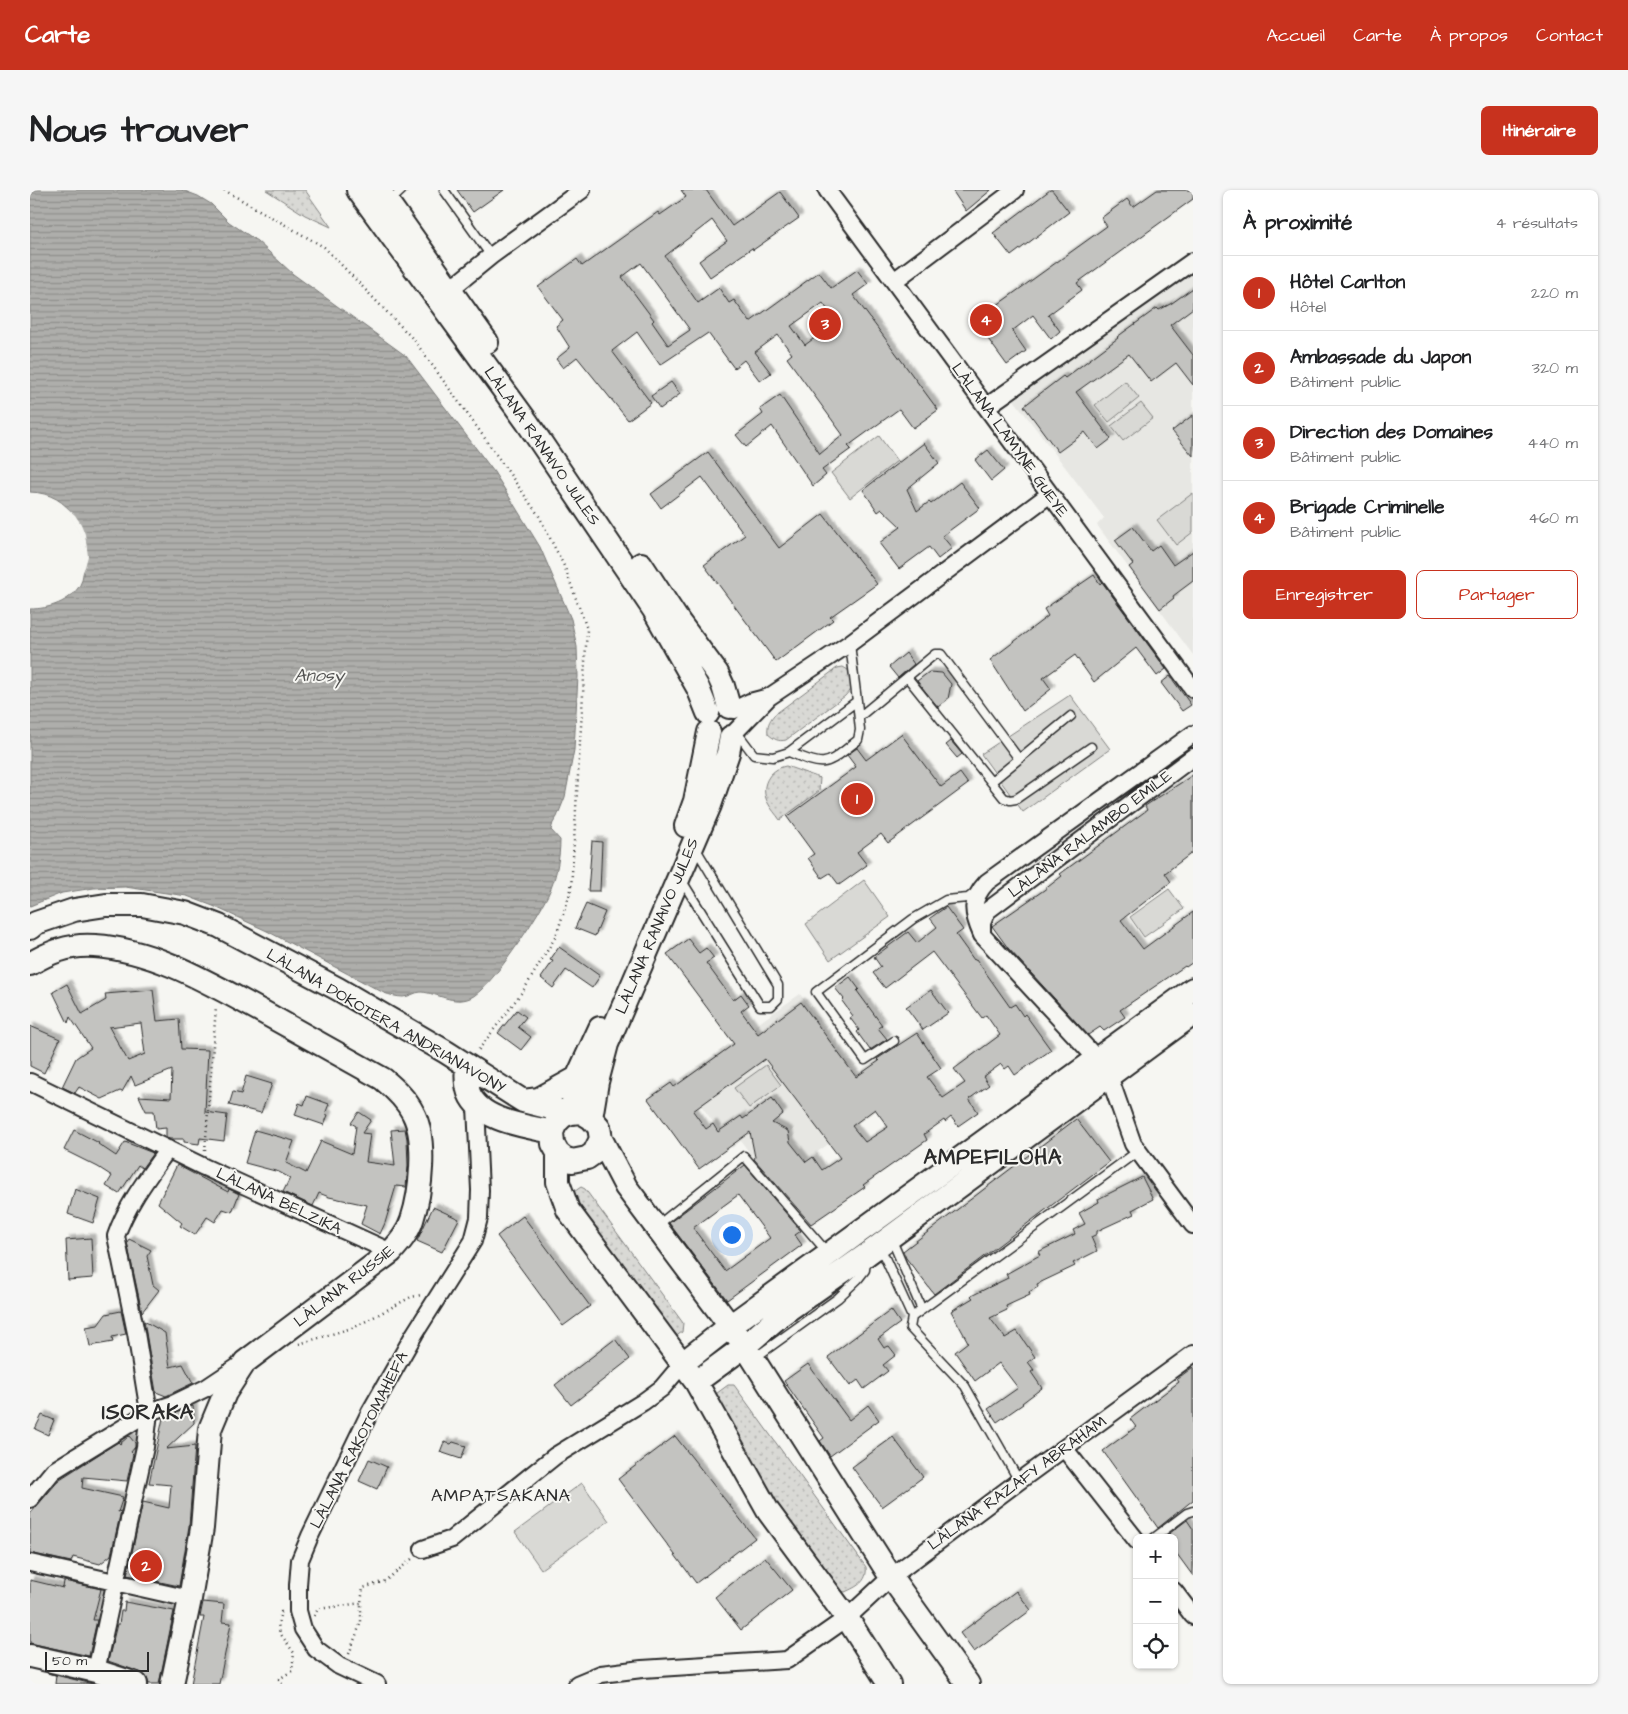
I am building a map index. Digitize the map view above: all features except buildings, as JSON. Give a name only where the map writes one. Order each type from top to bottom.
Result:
[{"type":"main road","name":"LÀLANA RANAIVO JULES","points":[[358,190],[444,294]]},
{"type":"main road","name":"LÀLANA RANAIVO JULES","points":[[390,194],[444,294],[527,422],[654,610],[698,688],[724,722],[725,761],[710,805],[678,875],[607,1044],[597,1082],[581,1115]]},
{"type":"main road","name":"LÀLANA RANAIVO JULES","points":[[581,1115],[577,1078],[678,846],[724,722]]},
{"type":"main road","name":"LÀLANA DOKOTERA ANDRIANAVONY","points":[[30,928],[36,923],[74,910],[106,905],[142,905],[185,913],[219,926],[338,989],[446,1052],[523,1101],[581,1115]]},
{"type":"main road","name":"LÀLANA RUSSIE","points":[[30,964],[54,952],[75,947],[94,946],[119,949],[149,957],[185,971],[218,987],[383,1078],[404,1098],[414,1115],[422,1145],[417,1201],[412,1222],[403,1238],[391,1252],[245,1362],[225,1393],[210,1429],[202,1528],[190,1600],[172,1684]]},
{"type":"main road","points":[[696,1382],[748,1353],[782,1314],[879,1246],[1103,1068],[1193,989]]},
{"type":"main road","points":[[682,1363],[730,1326],[830,1255],[1103,1068],[1193,1014]]},
{"type":"main road","points":[[467,1066],[466,1082],[469,1094],[484,1111],[555,1143],[564,1158],[572,1161],[587,1158],[594,1153],[601,1139]]},
{"type":"main road","points":[[523,1101],[539,1099],[577,1078]]},
{"type":"main road","points":[[889,1684],[847,1618],[768,1511],[696,1382],[568,1210],[558,1182],[555,1143],[556,1123],[563,1116],[581,1115],[599,1127],[601,1139],[626,1187],[730,1326],[891,1577],[968,1684]]},
{"type":"main road","points":[[30,1656],[96,1671],[136,1684]]},
{"type":"street","points":[[444,294],[491,256],[582,190]]},
{"type":"street","name":"LÀLANA LAMYNE GUEYE","points":[[827,190],[1193,689]]},
{"type":"street","points":[[894,281],[1015,190]]},
{"type":"street","points":[[986,407],[1193,261]]},
{"type":"street","points":[[724,722],[769,697],[850,643],[1050,494]]},
{"type":"street","points":[[1193,734],[987,882],[978,892],[974,907],[976,921],[982,935],[1103,1068],[1133,1144],[1193,1225]]},
{"type":"street","name":"LÀLANA RALAMBO EMILE","points":[[982,935],[982,923],[987,912],[1193,757]]},
{"type":"street","name":"LÀLANA BELZIKA","points":[[30,1082],[204,1167],[391,1252]]},
{"type":"street","name":"LÀLANA RAKOTOMAHEFA","points":[[377,1684],[342,1668],[316,1649],[305,1632],[298,1611],[300,1560],[370,1412],[473,1240],[478,1218],[480,1190],[478,1137],[484,1111]]},
{"type":"street","points":[[96,1671],[146,1447],[149,1412],[136,1333],[116,1236],[120,1224],[143,1184],[168,1149]]},
{"type":"street","name":"LÀLANA RAZAFY ABRAHAM","points":[[847,1618],[891,1577],[1193,1354]]},
{"type":"street","points":[[30,1499],[53,1471],[149,1412],[173,1404],[206,1388],[245,1362]]},
{"type":"street","points":[[423,1549],[452,1539],[555,1456],[643,1402],[662,1388],[682,1363]]},
{"type":"street","points":[[1064,1448],[1133,1536]]},
{"type":"street","points":[[30,1563],[190,1600]]},
{"type":"street","points":[[1178,1596],[1193,1616]]},
{"type":"street","points":[[577,1684],[601,1674],[642,1669],[787,1660],[847,1618]]},
{"type":"lane","points":[[444,190],[491,256]]},
{"type":"lane","points":[[789,752],[814,762],[827,763],[858,740],[860,730],[850,643]]},
{"type":"lane","points":[[859,718],[935,654],[940,654],[1019,759]]},
{"type":"lane","points":[[907,677],[1004,798],[1016,799],[1092,747]]},
{"type":"lane","points":[[724,722],[754,755],[774,757],[789,752],[857,701]]},
{"type":"lane","points":[[991,782],[1070,716]]},
{"type":"lane","points":[[678,875],[760,1006],[771,1006],[778,999],[778,985],[692,843]]},
{"type":"lane","points":[[894,1041],[865,1060],[816,992],[921,914],[946,900],[968,898],[978,892]]},
{"type":"lane","points":[[912,1317],[1138,1151]]},
{"type":"lane","points":[[656,1226],[744,1156],[830,1255]]},
{"type":"lane","points":[[879,1246],[922,1310]]},
{"type":"lane","points":[[879,1246],[912,1317],[910,1328],[965,1386],[1019,1481]]},
{"type":"lane","points":[[1159,1534],[1187,1513],[1193,1511]]},
{"type":"path","points":[[224,190],[324,247],[414,340],[539,516],[565,568],[587,629],[571,890],[556,936],[525,988],[467,1066]]},
{"type":"path","points":[[204,1167],[218,987]]},
{"type":"path","points":[[293,1346],[355,1327],[411,1297],[432,1292],[439,1294]]},
{"type":"path","points":[[342,1668],[361,1622],[363,1588],[385,1581],[423,1549]]},
{"type":"path","points":[[305,1632],[318,1609],[361,1603]]},
{"type":"path","points":[[282,1684],[278,1679],[292,1671],[294,1653],[280,1634],[278,1624],[281,1612],[298,1611]]},
{"type":"shaded area","points":[[266,190],[305,190],[331,227],[305,215]]},
{"type":"shaded area","points":[[1193,269],[1193,655],[1097,525],[1104,518],[1014,400]]},
{"type":"shaded area","points":[[1125,381],[1139,398],[1109,422],[1095,405]]},
{"type":"shaded area","points":[[1141,403],[1153,418],[1123,441],[1111,426]]},
{"type":"shaded area","points":[[879,436],[897,461],[850,498],[831,473]]},
{"type":"shaded area","points":[[1193,493],[1193,532],[1176,545],[1157,520]]},
{"type":"shaded area","points":[[843,667],[848,670],[851,681],[851,687],[845,696],[786,740],[776,740],[768,734],[769,724],[774,715],[837,668]]},
{"type":"shaded area","points":[[1070,695],[1110,749],[1023,812],[981,754]]},
{"type":"shaded area","points":[[786,766],[820,778],[819,791],[780,820],[765,797],[765,785],[770,775]]},
{"type":"shaded area","points":[[864,880],[890,917],[830,960],[806,924]]},
{"type":"shaded area","points":[[1169,889],[1184,909],[1144,937],[1130,917]]},
{"type":"shaded area","points":[[800,994],[881,1107],[772,1184],[741,1141],[732,1148],[681,1078]]},
{"type":"shaded area","points":[[766,1065],[781,1085],[749,1108],[734,1088]]},
{"type":"shaded area","points":[[581,1187],[585,1189],[683,1323],[682,1332],[664,1345],[559,1202]]},
{"type":"shaded area","points":[[728,1385],[734,1385],[866,1567],[865,1577],[857,1586],[845,1592],[839,1590],[759,1484],[705,1402]]},
{"type":"shaded area","points":[[582,1483],[609,1521],[541,1569],[515,1532]]},
{"type":"water","name":"Anosy","points":[[30,190],[182,190],[198,196],[211,204],[229,222],[257,241],[293,274],[406,356],[494,472],[540,547],[571,619],[577,647],[578,676],[574,750],[565,797],[551,830],[560,840],[558,861],[548,895],[524,935],[489,982],[470,998],[458,1000],[421,992],[403,997],[384,993],[267,931],[187,896],[125,887],[94,888],[62,893],[30,906],[30,609],[52,606],[65,600],[76,591],[82,578],[85,553],[79,527],[74,516],[66,506],[44,494],[30,492]]},
{"type":"pier","points":[[49,498],[58,502],[75,515],[85,534],[88,556],[80,579],[83,557],[81,535],[71,515],[63,506]]},
{"type":"place","name":"Brigade Criminelle","points":[[986,320]]},
{"type":"place","name":"Direction des Domaines","points":[[825,324]]},
{"type":"place","name":"Hôtel Carlton","points":[[857,799]]},
{"type":"place","name":"Ambassade du Japon","points":[[146,1566]]},
{"type":"district","name":"AMPEFILOHA","points":[[993,1157]]},
{"type":"district","name":"ISORAKA","points":[[148,1412]]},
{"type":"district","name":"AMPATSAKANA","points":[[501,1495]]}]
